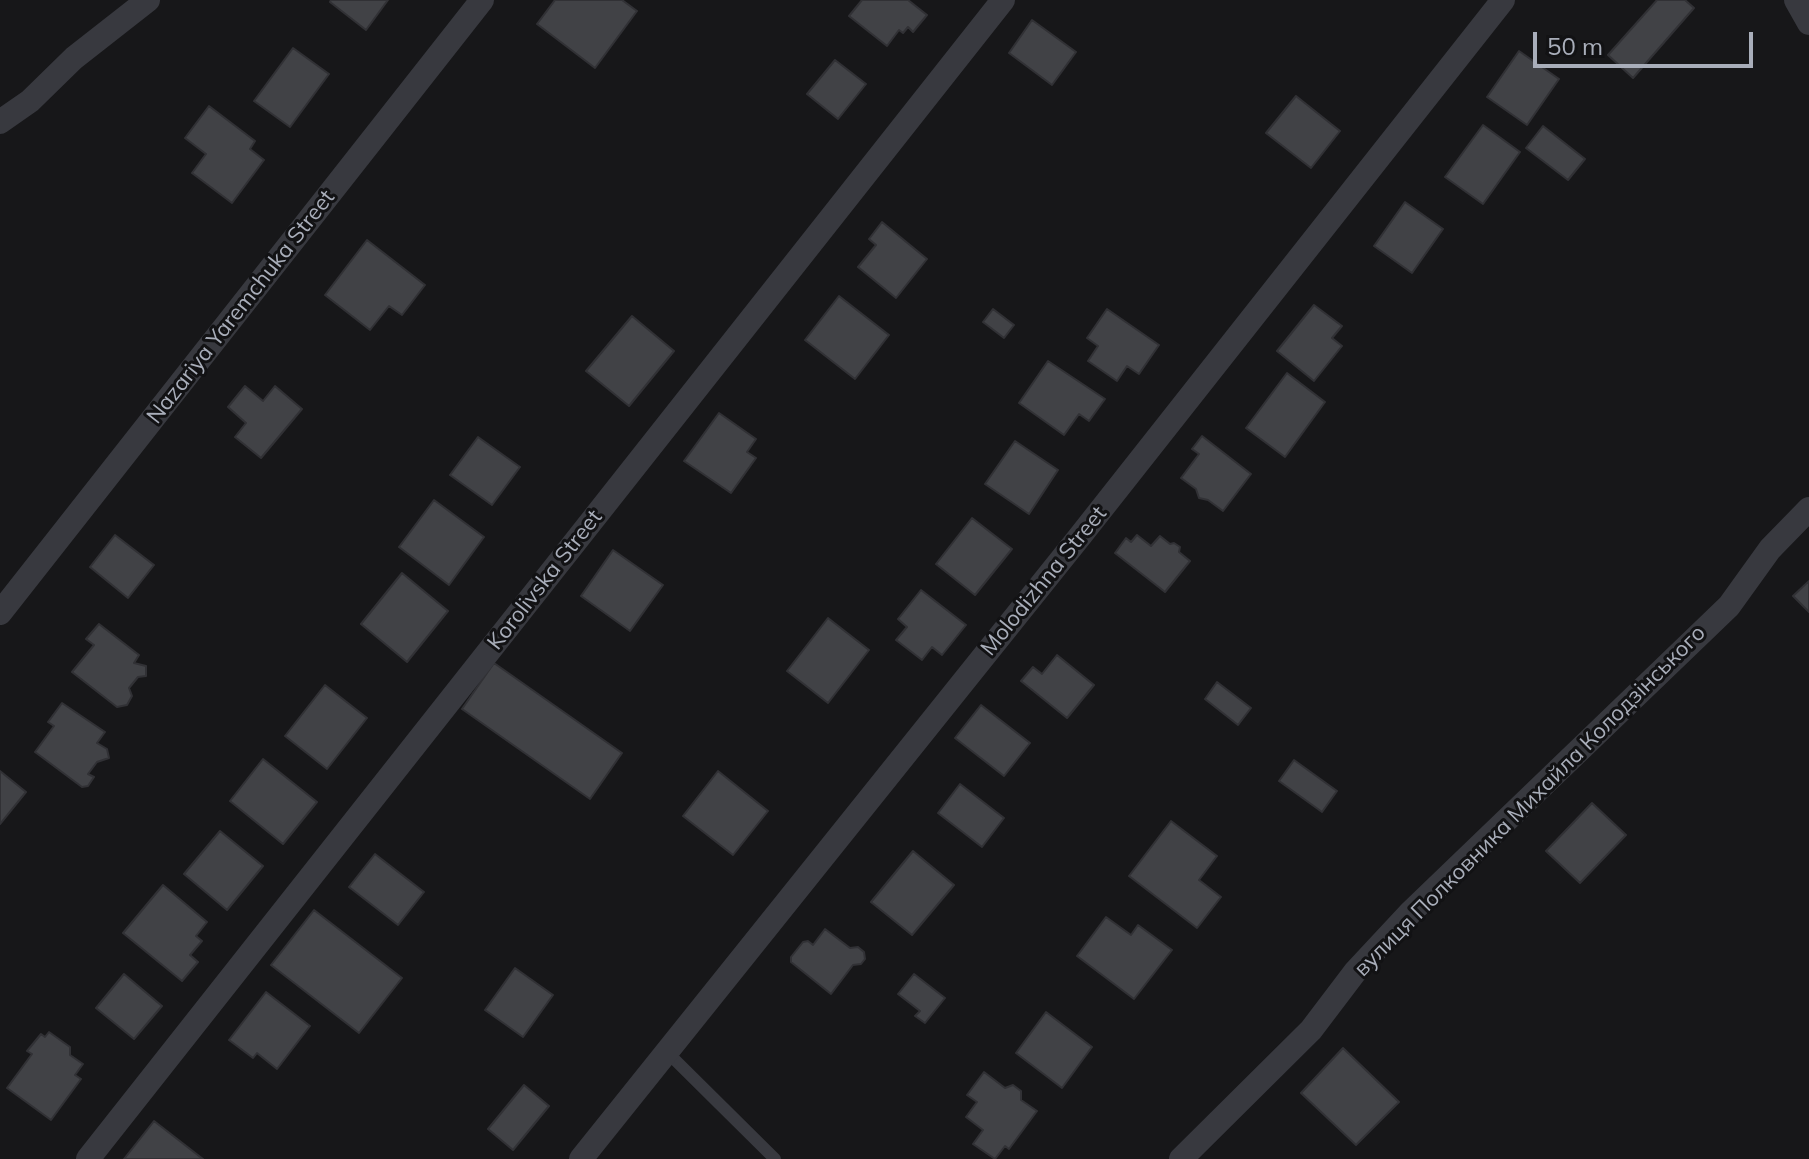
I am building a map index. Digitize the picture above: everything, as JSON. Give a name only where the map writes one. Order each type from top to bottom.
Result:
[{"type":"street","points":[[0,122],[30,101],[74,58],[148,0]]},
{"type":"street","name":"Nazariya Yaremchuka Street","points":[[0,613],[482,0]]},
{"type":"street","name":"Korolivska Street","points":[[88,1159],[1003,0]]},
{"type":"street","name":"Molodizhna Street","points":[[581,1159],[1081,535],[1503,0]]},
{"type":"street","points":[[1796,0],[1809,23]]},
{"type":"street","name":"вулиця Полковника Михайла Колодзінського","points":[[1181,1159],[1311,1030],[1355,972],[1410,913],[1729,606],[1770,549],[1809,509]]},
{"type":"lane","points":[[666,1051],[775,1159]]},
{"type":"building","points":[[331,0],[388,0],[366,30]]},
{"type":"building","points":[[555,0],[622,0],[637,11],[595,68],[537,24]]},
{"type":"building","points":[[862,0],[908,0],[927,15],[913,32],[908,27],[903,33],[899,30],[887,46],[849,16]]},
{"type":"building","points":[[1657,0],[1685,0],[1694,8],[1633,78],[1608,55]]},
{"type":"building","points":[[1032,20],[1076,52],[1052,85],[1009,53]]},
{"type":"building","points":[[293,48],[329,74],[290,127],[254,101]]},
{"type":"building","points":[[1519,51],[1559,79],[1527,125],[1487,97]]},
{"type":"building","points":[[835,60],[866,84],[838,119],[807,94]]},
{"type":"building","points":[[1296,96],[1340,131],[1311,168],[1266,133]]},
{"type":"building","points":[[209,106],[255,141],[250,149],[264,160],[232,203],[192,173],[206,154],[185,138]]},
{"type":"building","points":[[1483,125],[1520,152],[1483,204],[1445,177]]},
{"type":"building","points":[[1543,126],[1585,159],[1568,180],[1526,148]]},
{"type":"building","points":[[1405,202],[1443,229],[1412,273],[1374,246]]},
{"type":"building","points":[[882,222],[927,259],[896,298],[858,267],[876,245],[869,239]]},
{"type":"building","points":[[367,240],[425,285],[402,315],[389,306],[370,330],[325,295]]},
{"type":"building","points":[[839,296],[889,335],[855,379],[805,340]]},
{"type":"building","points":[[1314,305],[1342,326],[1332,338],[1342,346],[1314,381],[1277,351]]},
{"type":"building","points":[[993,309],[1014,325],[1004,338],[983,322]]},
{"type":"building","points":[[1107,309],[1159,345],[1139,374],[1127,366],[1117,381],[1088,361],[1098,346],[1087,338]]},
{"type":"building","points":[[632,316],[674,351],[629,406],[586,371]]},
{"type":"building","points":[[1048,361],[1105,399],[1089,421],[1079,414],[1064,435],[1019,403]]},
{"type":"building","points":[[1287,373],[1325,402],[1285,457],[1246,428]]},
{"type":"building","points":[[245,386],[263,401],[275,386],[302,409],[261,458],[235,437],[246,423],[228,407]]},
{"type":"building","points":[[719,413],[756,439],[747,452],[756,458],[731,493],[684,461]]},
{"type":"building","points":[[1202,436],[1251,474],[1223,511],[1208,500],[1199,498],[1196,489],[1181,478],[1199,454],[1192,449]]},
{"type":"building","points":[[478,437],[520,467],[492,505],[450,475]]},
{"type":"building","points":[[1015,441],[1058,470],[1029,514],[985,484]]},
{"type":"building","points":[[434,500],[484,537],[449,585],[399,547]]},
{"type":"building","points":[[972,518],[1012,549],[975,595],[936,564]]},
{"type":"building","points":[[115,535],[154,565],[128,598],[90,567]]},
{"type":"building","points":[[1137,535],[1151,546],[1160,536],[1180,547],[1179,552],[1190,561],[1165,592],[1115,553],[1126,538],[1131,542]]},
{"type":"building","points":[[613,550],[663,585],[630,631],[581,596]]},
{"type":"building","points":[[402,573],[448,611],[407,662],[361,624]]},
{"type":"building","points":[[1809,581],[1809,612],[1793,596]]},
{"type":"building","points":[[921,590],[966,625],[942,655],[932,647],[922,660],[896,640],[907,627],[898,619]]},
{"type":"building","points":[[828,618],[869,650],[828,703],[787,671]]},
{"type":"building","points":[[99,624],[139,655],[134,663],[146,666],[146,676],[138,677],[129,688],[132,696],[127,705],[117,707],[72,672],[94,645],[86,639]]},
{"type":"building","points":[[1057,655],[1094,685],[1067,718],[1021,681],[1033,667],[1042,674]]},
{"type":"building","points":[[494,663],[622,753],[590,799],[462,709]]},
{"type":"building","points":[[1217,682],[1251,708],[1238,725],[1205,699]]},
{"type":"building","points":[[325,685],[367,718],[327,769],[285,736]]},
{"type":"building","points":[[62,703],[105,732],[97,743],[107,749],[109,758],[97,762],[88,774],[94,777],[88,786],[82,787],[35,752],[54,726],[48,722]]},
{"type":"building","points":[[981,705],[1030,743],[1004,776],[955,738]]},
{"type":"building","points":[[263,759],[317,802],[283,844],[230,801]]},
{"type":"building","points":[[1294,760],[1337,791],[1322,812],[1279,781]]},
{"type":"building","points":[[0,771],[26,792],[0,824]]},
{"type":"building","points":[[718,771],[768,811],[733,855],[683,816]]},
{"type":"building","points":[[960,784],[1004,818],[982,847],[938,813]]},
{"type":"building","points":[[1592,803],[1626,835],[1580,883],[1546,851]]},
{"type":"building","points":[[1171,821],[1217,856],[1199,880],[1221,897],[1197,928],[1129,876]]},
{"type":"building","points":[[220,831],[263,866],[227,910],[184,874]]},
{"type":"building","points":[[913,851],[954,885],[912,935],[871,902]]},
{"type":"building","points":[[375,854],[424,892],[398,925],[349,887]]},
{"type":"building","points":[[163,885],[207,922],[196,936],[202,941],[190,955],[198,962],[182,981],[123,933]]},
{"type":"building","points":[[314,910],[402,978],[359,1033],[271,965]]},
{"type":"building","points":[[1106,917],[1131,935],[1138,925],[1172,950],[1134,999],[1077,956]]},
{"type":"building","points":[[825,929],[850,948],[858,947],[864,952],[865,959],[861,964],[853,965],[831,994],[791,962],[791,957],[803,942],[813,945]]},
{"type":"building","points":[[515,968],[553,995],[523,1037],[485,1010]]},
{"type":"building","points":[[124,974],[162,1006],[134,1039],[96,1008]]},
{"type":"building","points":[[914,974],[945,998],[925,1023],[915,1016],[920,1011],[898,994]]},
{"type":"building","points":[[266,992],[310,1026],[277,1069],[257,1053],[253,1058],[229,1040]]},
{"type":"building","points":[[1046,1012],[1092,1047],[1062,1088],[1016,1053]]},
{"type":"building","points":[[49,1032],[70,1047],[70,1055],[83,1064],[75,1075],[81,1079],[51,1120],[7,1088],[32,1054],[27,1051],[41,1034],[45,1037]]},
{"type":"building","points":[[1343,1048],[1399,1102],[1356,1145],[1301,1093]]},
{"type":"building","points":[[984,1072],[1005,1088],[1013,1085],[1021,1091],[1021,1100],[1037,1111],[1009,1149],[1005,1146],[995,1159],[973,1144],[983,1130],[966,1117],[977,1102],[967,1095]]},
{"type":"building","points":[[524,1085],[549,1106],[513,1150],[488,1129]]},
{"type":"building","points":[[154,1121],[203,1159],[124,1159]]}]
